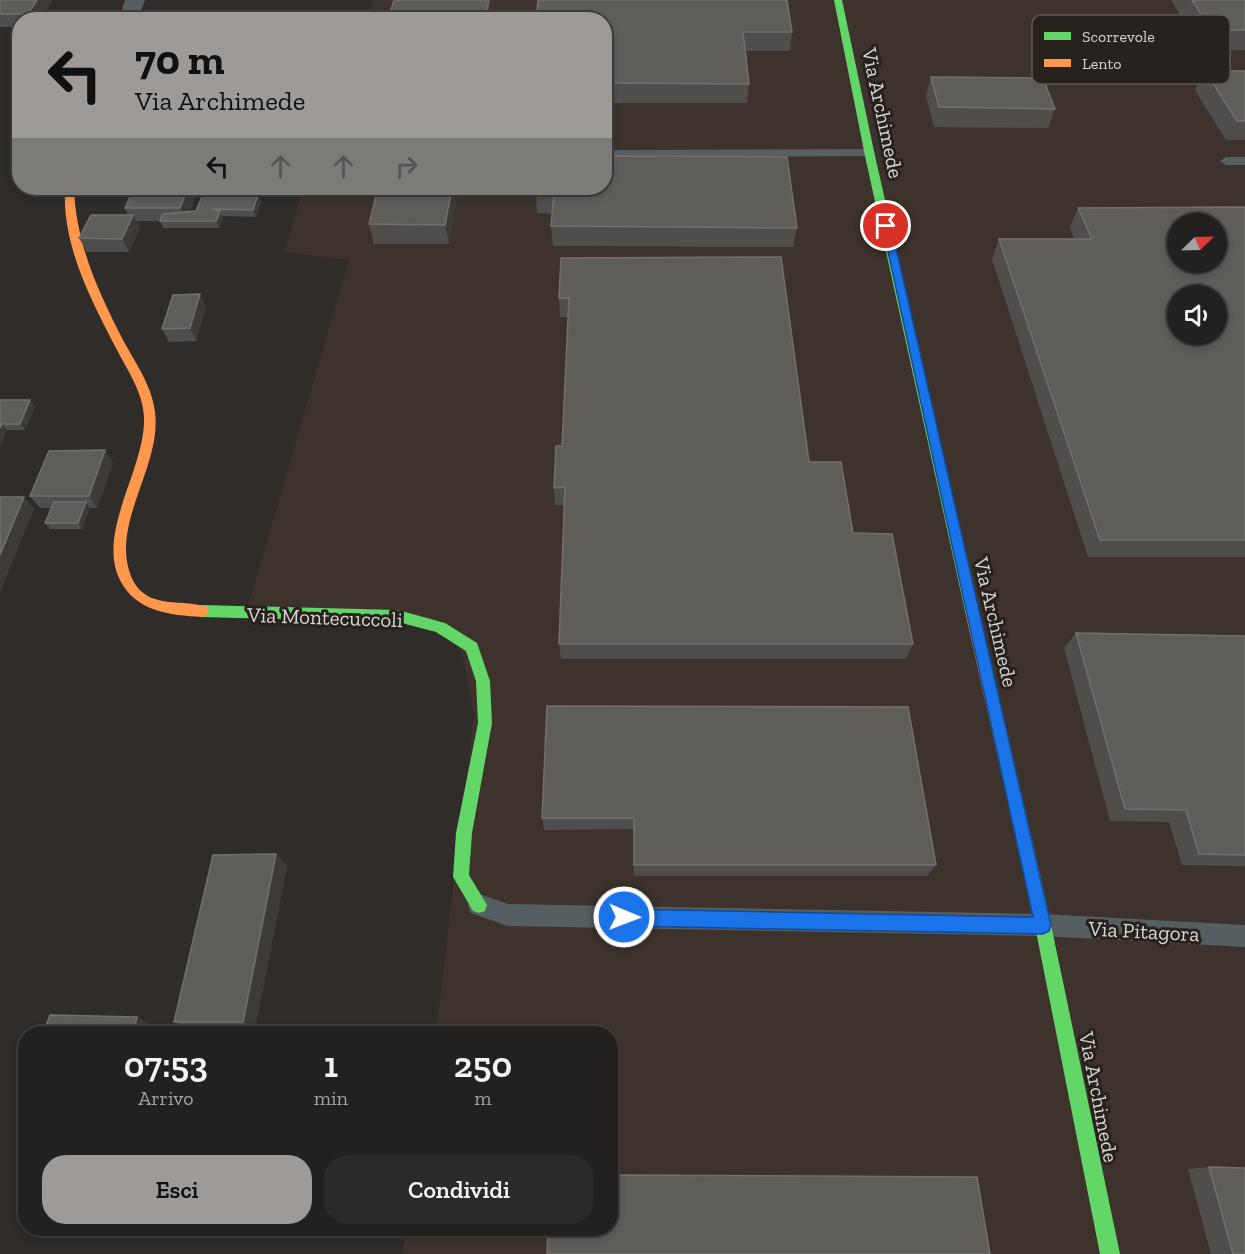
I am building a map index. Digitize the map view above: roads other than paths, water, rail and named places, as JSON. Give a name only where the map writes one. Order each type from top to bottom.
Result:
[{"type":"street","name":"Via Archimede","points":[[838,0],[869,153],[1043,925],[1110,1254]]},
{"type":"street","name":"Via Montecuccoli","points":[[69,195],[69,225],[86,273],[142,387],[150,414],[150,444],[142,477],[118,546],[125,581],[141,600],[168,610],[398,616],[440,627],[472,647],[483,681],[485,723],[464,833],[462,877],[479,905]]},
{"type":"lane","points":[[612,154],[869,153]]},
{"type":"lane","points":[[1226,161],[1245,161]]},
{"type":"lane","name":"Via Montecuccoli","points":[[479,905],[508,915],[1043,925]]},
{"type":"lane","name":"Via Pitagora","points":[[1043,925],[1245,936]]}]
